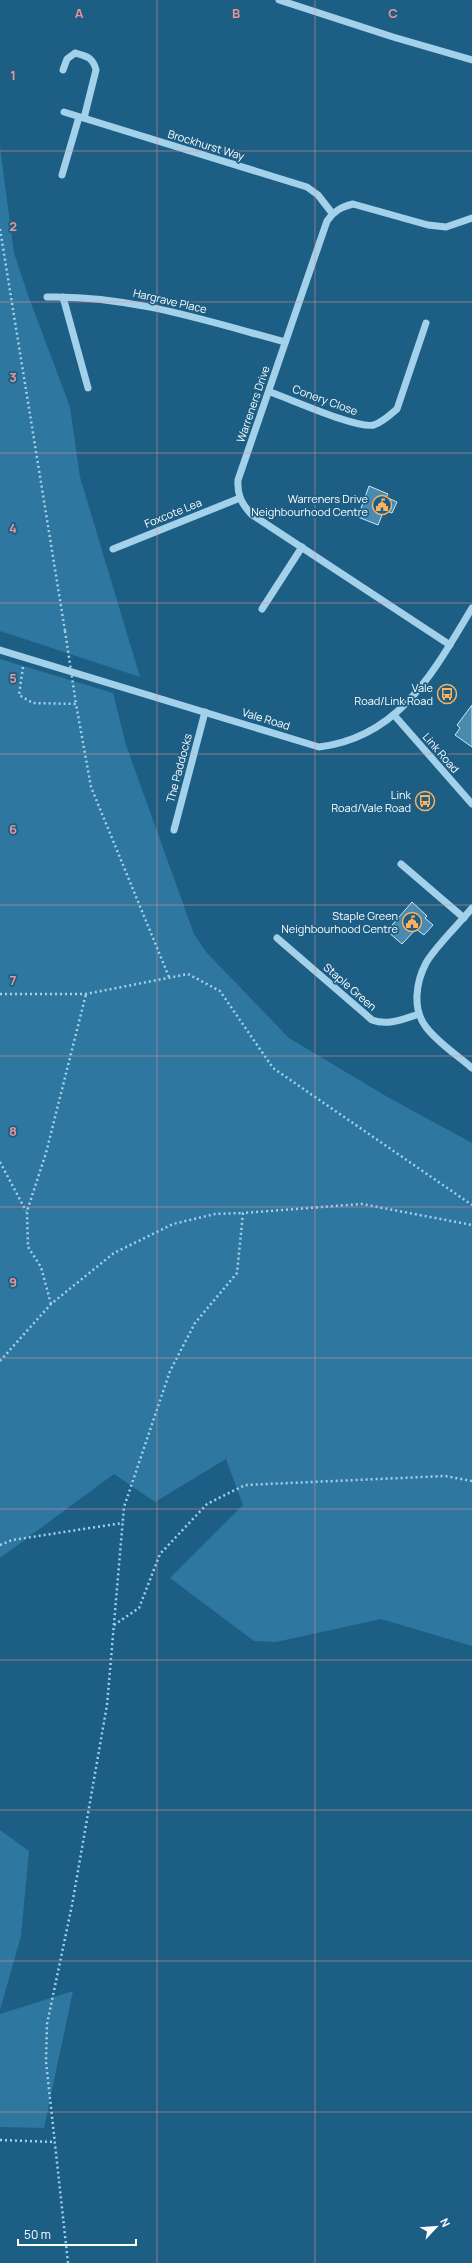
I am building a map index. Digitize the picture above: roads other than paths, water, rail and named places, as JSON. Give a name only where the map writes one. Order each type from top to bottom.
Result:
[{"type":"street","points":[[279,0],[393,37],[472,60]]},
{"type":"street","points":[[62,175],[82,118],[96,70],[94,62],[91,58],[75,53],[67,59],[63,70]]},
{"type":"street","name":"Brockhurst Way","points":[[64,112],[307,187],[318,196],[332,213]]},
{"type":"street","points":[[332,213],[341,207],[353,204],[428,225],[446,226],[472,218]]},
{"type":"street","name":"Warreners Drive","points":[[240,498],[238,480],[270,392],[285,342],[327,221],[332,213]]},
{"type":"street","points":[[63,297],[88,388]]},
{"type":"street","name":"Hargrave Place","points":[[47,298],[63,297],[125,302],[162,309],[285,342]]},
{"type":"street","name":"Conery Close","points":[[270,392],[358,424],[374,425],[386,419],[397,409],[426,322]]},
{"type":"street","points":[[240,498],[251,514],[450,645]]},
{"type":"street","name":"Foxcote Lea","points":[[113,549],[240,498]]},
{"type":"street","points":[[262,609],[302,547]]},
{"type":"street","name":"Vale Road","points":[[0,650],[319,747],[340,745],[362,735],[394,715],[414,697],[431,676],[472,608]]},
{"type":"street","name":"The Paddocks","points":[[174,830],[205,712]]},
{"type":"street","name":"Link Road","points":[[394,715],[472,804]]},
{"type":"street","points":[[401,864],[464,918]]},
{"type":"street","points":[[472,908],[426,962],[417,997],[419,1014],[425,1026],[436,1039],[472,1068]]},
{"type":"street","name":"Staple Green","points":[[277,938],[372,1020],[381,1024],[419,1014]]},
{"type":"place","name":"Warreners Drive Neighbourhood Centre","points":[[382,505]]},
{"type":"place","name":"Vale Road/Link Road","points":[[447,694]]},
{"type":"place","name":"Link Road/Vale Road","points":[[425,801]]},
{"type":"place","name":"Staple Green Neighbourhood Centre","points":[[412,922]]}]
